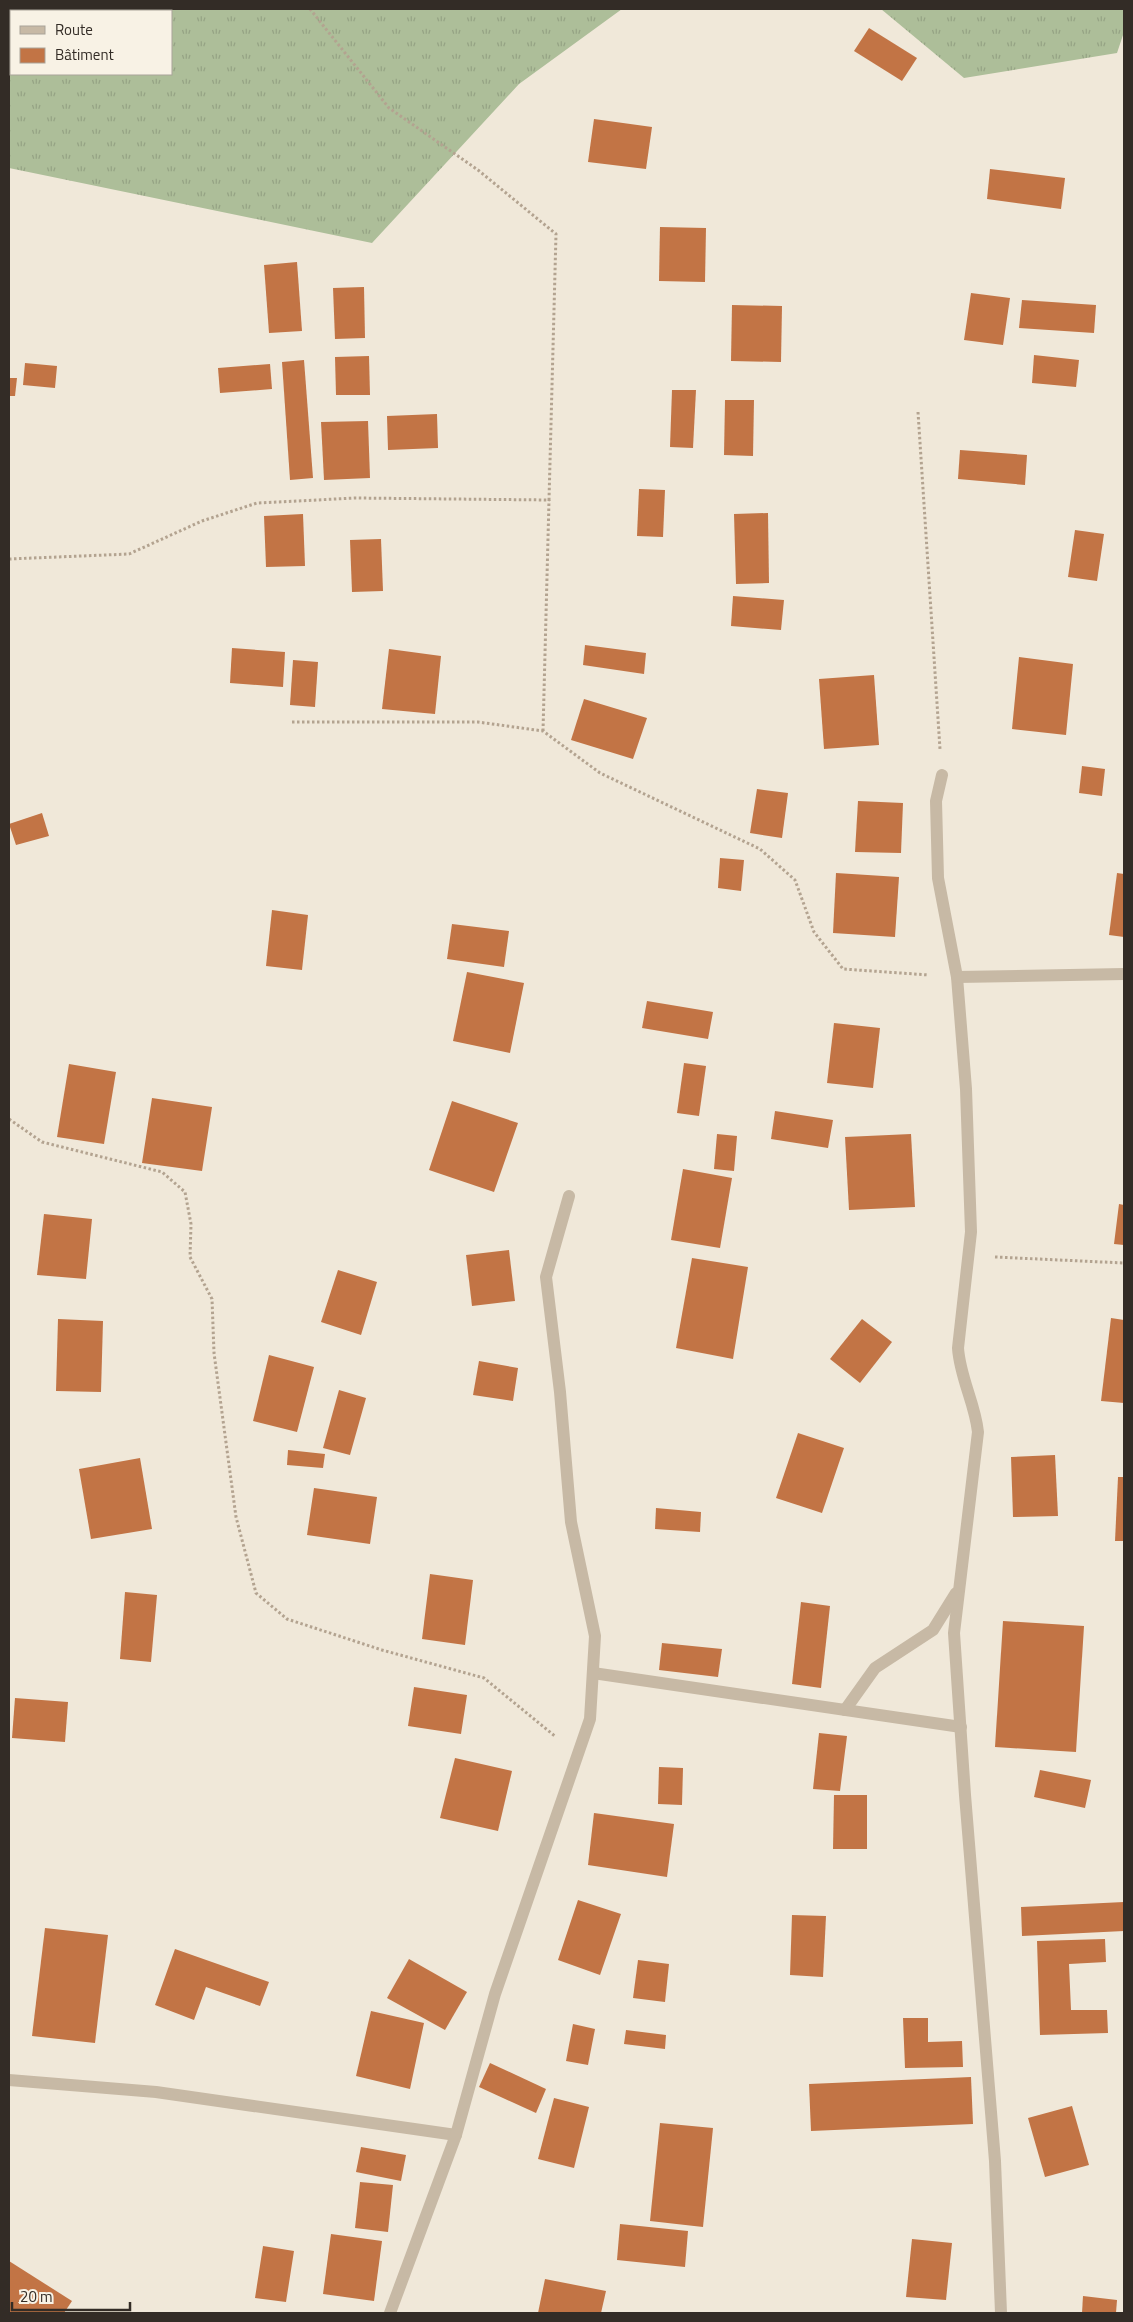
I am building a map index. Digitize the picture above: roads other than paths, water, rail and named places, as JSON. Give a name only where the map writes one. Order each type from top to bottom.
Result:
[{"type":"street","points":[[942,775],[936,801],[938,878],[957,976],[966,1089],[971,1232],[958,1348],[960,1367],[976,1417],[978,1432],[954,1633],[995,2161],[1001,2313]]},
{"type":"street","points":[[957,976],[1124,974]]},
{"type":"street","points":[[390,2313],[456,2135],[495,1994],[590,1719],[595,1636],[571,1522],[560,1392],[546,1277],[569,1196]]},
{"type":"street","points":[[845,1710],[875,1668],[933,1630],[959,1588]]},
{"type":"street","points":[[593,1674],[961,1727]]},
{"type":"street","points":[[9,2080],[156,2092],[456,2135]]}]
